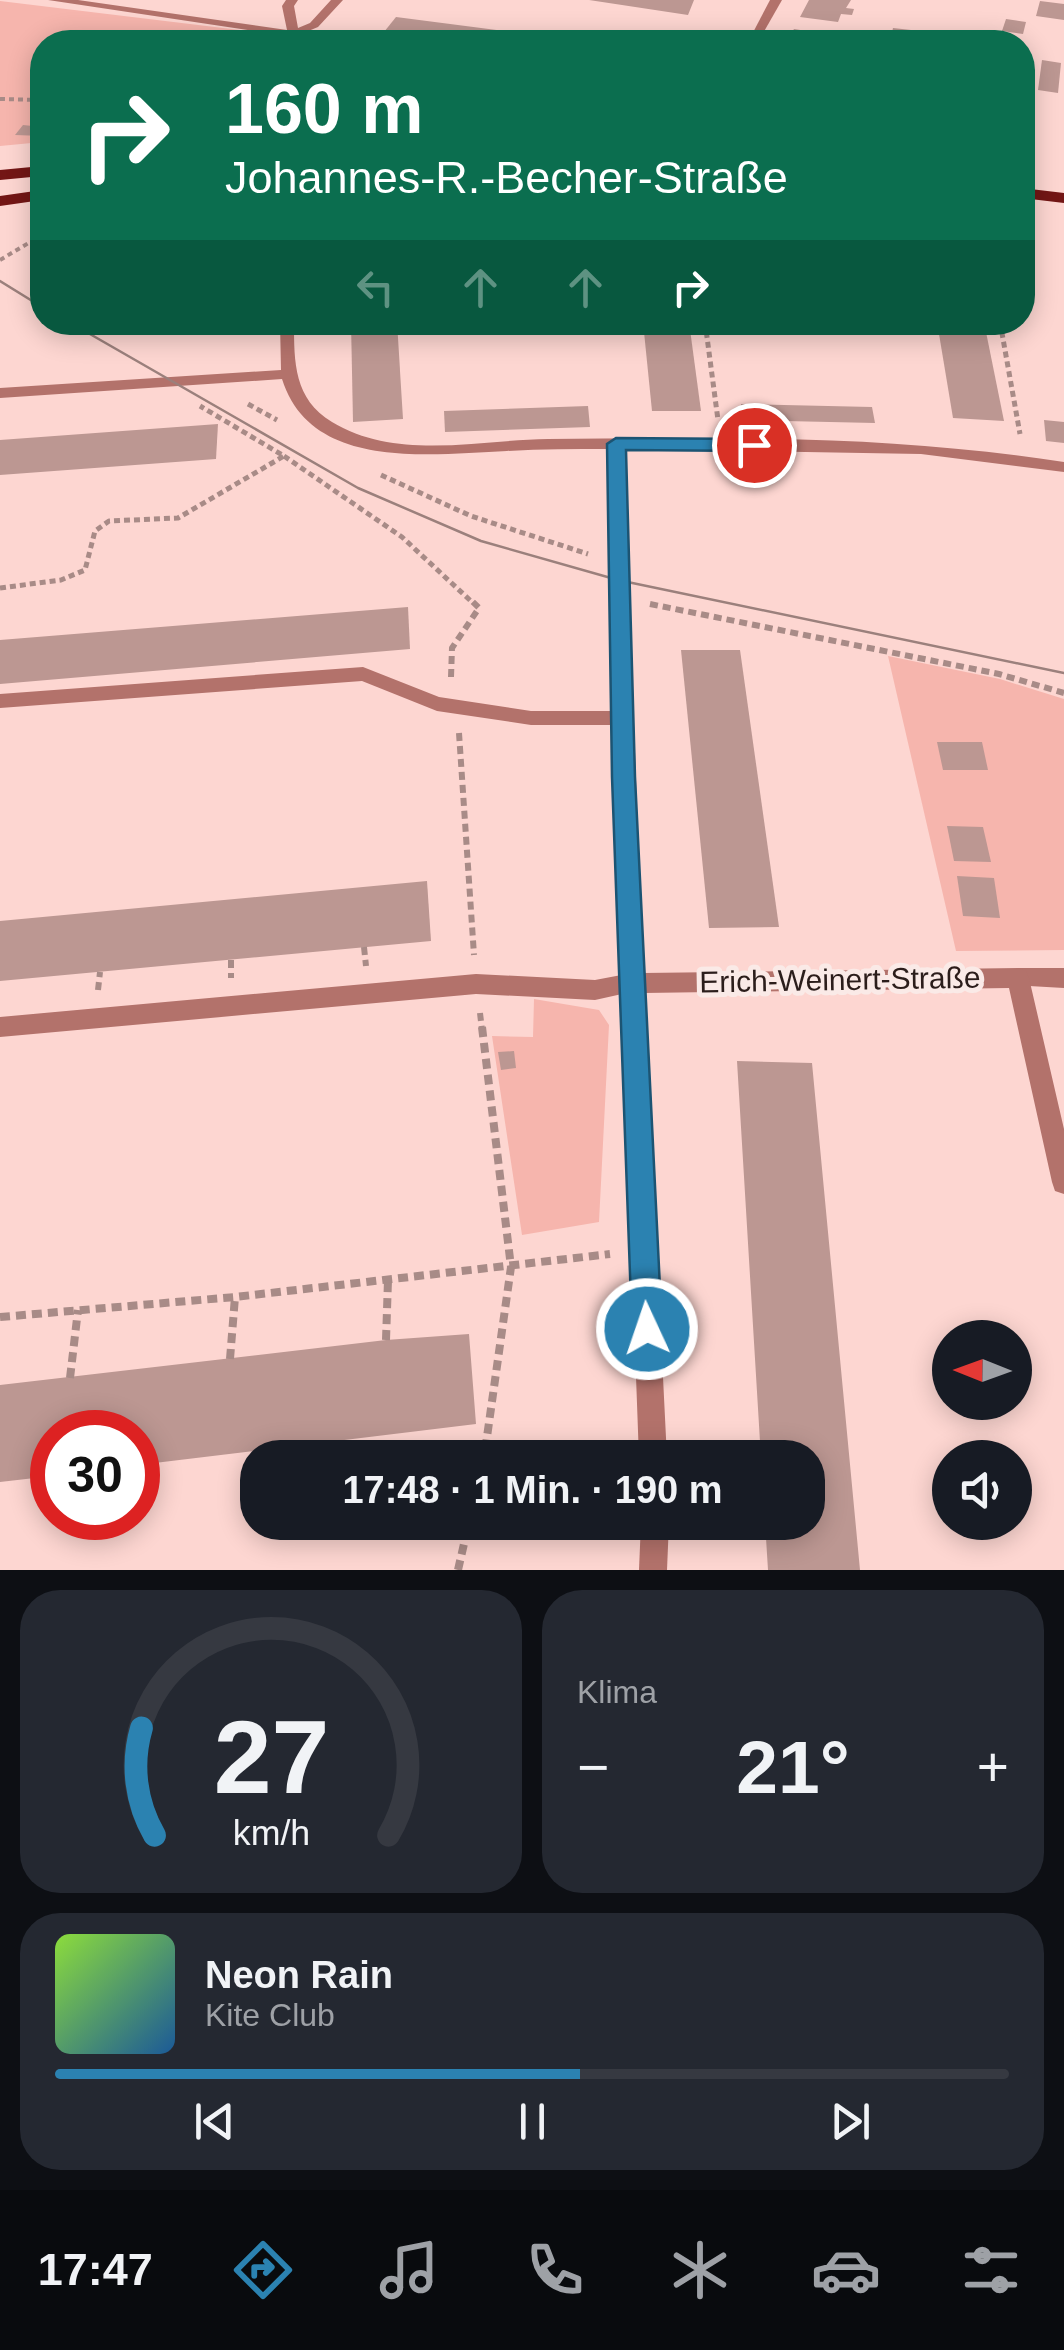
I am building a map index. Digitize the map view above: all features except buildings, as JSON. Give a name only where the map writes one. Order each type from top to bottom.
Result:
[{"type":"main road","points":[[0,175],[30,171]]},
{"type":"main road","points":[[1035,195],[1064,198]]},
{"type":"main road","points":[[0,201],[30,197]]},
{"type":"street","points":[[54,0],[243,30]]},
{"type":"street","points":[[292,0],[288,6],[292,30]]},
{"type":"street","points":[[306,30],[338,0]]},
{"type":"street","points":[[760,30],[776,0]]},
{"type":"street","points":[[286,335],[285,374],[297,401],[318,420],[348,437],[382,448],[422,453],[510,445],[721,444],[923,450],[1064,466]]},
{"type":"street","points":[[0,393],[285,374]]},
{"type":"street","points":[[616,444],[622,718],[652,1440]]},
{"type":"street","points":[[0,701],[363,674],[437,704],[530,718],[622,718]]},
{"type":"street","points":[[1018,978],[1064,978]]},
{"type":"street","name":"Erich-Weinert-Straße","points":[[0,1027],[476,984],[595,990],[632,983],[1018,978],[1064,1182]]},
{"type":"street","points":[[653,1570],[654,1540]]},
{"type":"path","points":[[0,99],[30,100]]},
{"type":"path","points":[[0,260],[30,243]]},
{"type":"path","points":[[707,335],[721,444]]},
{"type":"path","points":[[1002,335],[1025,462]]},
{"type":"path","points":[[204,380],[289,428]]},
{"type":"path","points":[[160,382],[284,456],[402,537],[479,608],[454,639],[448,663],[458,707],[476,984],[510,1267],[486,1440]]},
{"type":"path","points":[[0,588],[61,580],[84,570],[96,531],[109,521],[178,518],[284,456]]},
{"type":"path","points":[[373,471],[471,516],[618,564]]},
{"type":"path","points":[[620,598],[999,674],[1064,693]]},
{"type":"path","points":[[0,1317],[235,1297],[642,1249]]},
{"type":"path","points":[[386,1340],[388,1280]]},
{"type":"path","points":[[230,1360],[235,1297]]},
{"type":"path","points":[[70,1378],[78,1310]]},
{"type":"path","points":[[458,1570],[465,1540]]},
{"type":"shaded area","points":[[0,1],[240,30],[30,30],[30,143],[0,146]]},
{"type":"shaded area","points":[[888,656],[1000,679],[1064,699],[1064,950],[956,951]]},
{"type":"shaded area","points":[[534,999],[599,1010],[609,1025],[599,1222],[522,1235],[492,1036],[533,1037]]},
{"type":"tram line","points":[[0,281],[30,300]]},
{"type":"tram line","points":[[92,335],[358,488],[481,541],[618,580],[1064,673]]},
{"type":"route","points":[[647,1329],[624,777],[616,444],[754,445]]}]
